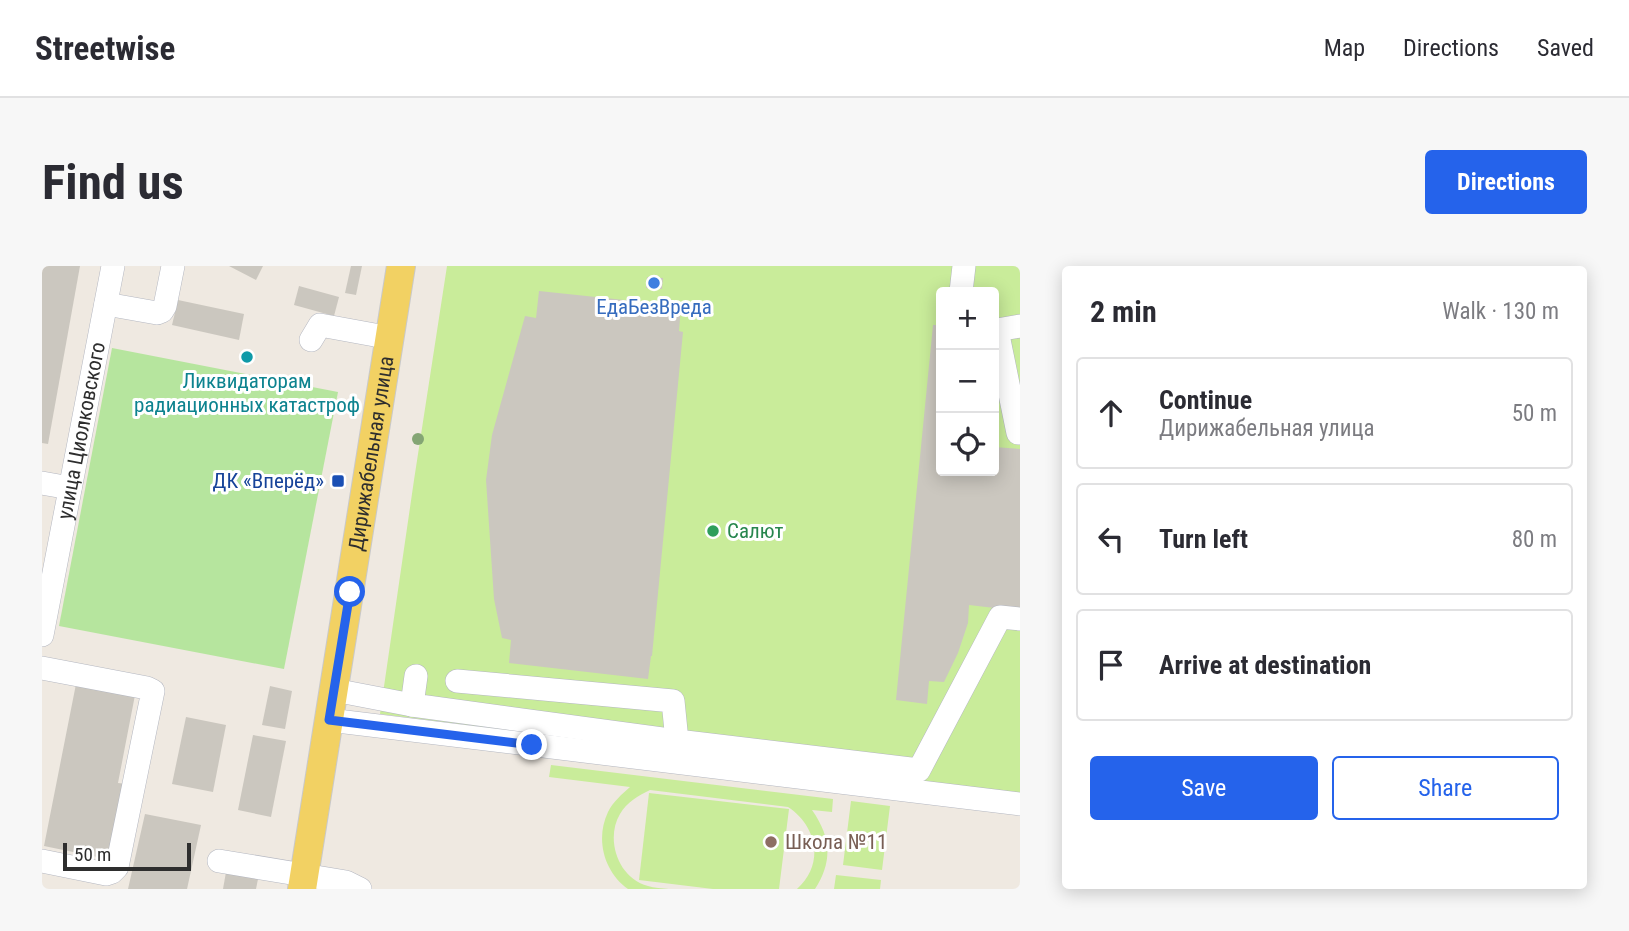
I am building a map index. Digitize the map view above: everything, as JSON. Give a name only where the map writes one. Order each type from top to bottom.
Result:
[{"type":"main road","name":"Дирижабельная улица","points":[[303,882],[401,266]]},
{"type":"street","name":"улица Циолковского","points":[[42,635],[113,266]]},
{"type":"street","points":[[106,304],[157,313],[162,311],[173,266]]},
{"type":"street","points":[[962,287],[964,266]]},
{"type":"street","points":[[311,340],[320,326],[391,338]]},
{"type":"street","points":[[999,329],[1020,326]]},
{"type":"street","points":[[999,347],[1020,433]]},
{"type":"street","points":[[42,483],[70,488]]},
{"type":"street","points":[[334,691],[412,705],[677,741],[919,770],[1000,617],[1020,619]]},
{"type":"street","points":[[42,667],[153,691],[117,867],[106,874],[42,860]]},
{"type":"street","points":[[412,705],[416,676]]},
{"type":"street","points":[[457,681],[673,701],[677,741]]},
{"type":"street","points":[[329,720],[1020,804]]},
{"type":"street","points":[[219,861],[303,882],[350,887]]},
{"type":"green space","name":"Салют","points":[[447,266],[1020,266],[1020,795],[380,714]]},
{"type":"green space","points":[[112,348],[338,392],[284,669],[59,626]]},
{"type":"green space","points":[[551,765],[833,799],[832,812],[812,810],[826,839],[827,859],[821,879],[815,889],[797,889],[811,868],[814,846],[806,824],[788,807],[650,790],[629,803],[620,814],[614,846],[629,875],[648,886],[669,889],[628,889],[613,874],[608,864],[602,833],[610,808],[630,787],[549,777]]},
{"type":"green space","points":[[649,793],[789,809],[779,889],[713,889],[639,880]]},
{"type":"green space","points":[[851,801],[890,806],[882,870],[843,865]]},
{"type":"green space","points":[[836,875],[881,880],[880,889],[834,889]]},
{"type":"building","points":[[42,266],[80,266],[48,444],[42,443]]},
{"type":"building","points":[[229,266],[263,266],[256,280]]},
{"type":"building","points":[[351,266],[362,266],[356,295],[345,293]]},
{"type":"building","name":"ЕдаБезВреда","points":[[647,277],[663,278],[662,289],[646,288]]},
{"type":"building","points":[[299,286],[339,297],[334,316],[294,305]]},
{"type":"building","points":[[539,291],[681,306],[679,331],[683,332],[648,679],[509,663],[511,640],[502,638],[494,599],[486,480],[492,435],[525,316],[536,318]]},
{"type":"building","points":[[178,300],[244,314],[239,340],[172,325]]},
{"type":"building","points":[[933,325],[936,325],[936,476],[999,476],[999,447],[1020,449],[1020,611],[969,605],[968,623],[944,682],[929,681],[927,704],[896,700]]},
{"type":"building","points":[[76,684],[135,695],[118,783],[127,784],[112,860],[44,846]]},
{"type":"building","points":[[270,686],[292,691],[285,729],[262,725]]},
{"type":"building","points":[[186,717],[226,725],[213,792],[172,784]]},
{"type":"building","points":[[253,735],[286,741],[271,817],[238,810]]},
{"type":"building","points":[[145,814],[201,825],[187,889],[128,889]]},
{"type":"building","points":[[226,872],[258,879],[256,889],[223,889]]},
{"type":"place","name":"ЕдаБезВреда","points":[[654,283]]},
{"type":"place","name":"Ликвидаторам радиационных катастроф","points":[[247,357]]},
{"type":"place","name":"ДК «Вперёд»","points":[[338,481]]},
{"type":"place","name":"Салют","points":[[713,531]]},
{"type":"place","name":"Школа №11","points":[[771,842]]},
{"type":"route","points":[[350,592],[329,720],[532,745]]}]
